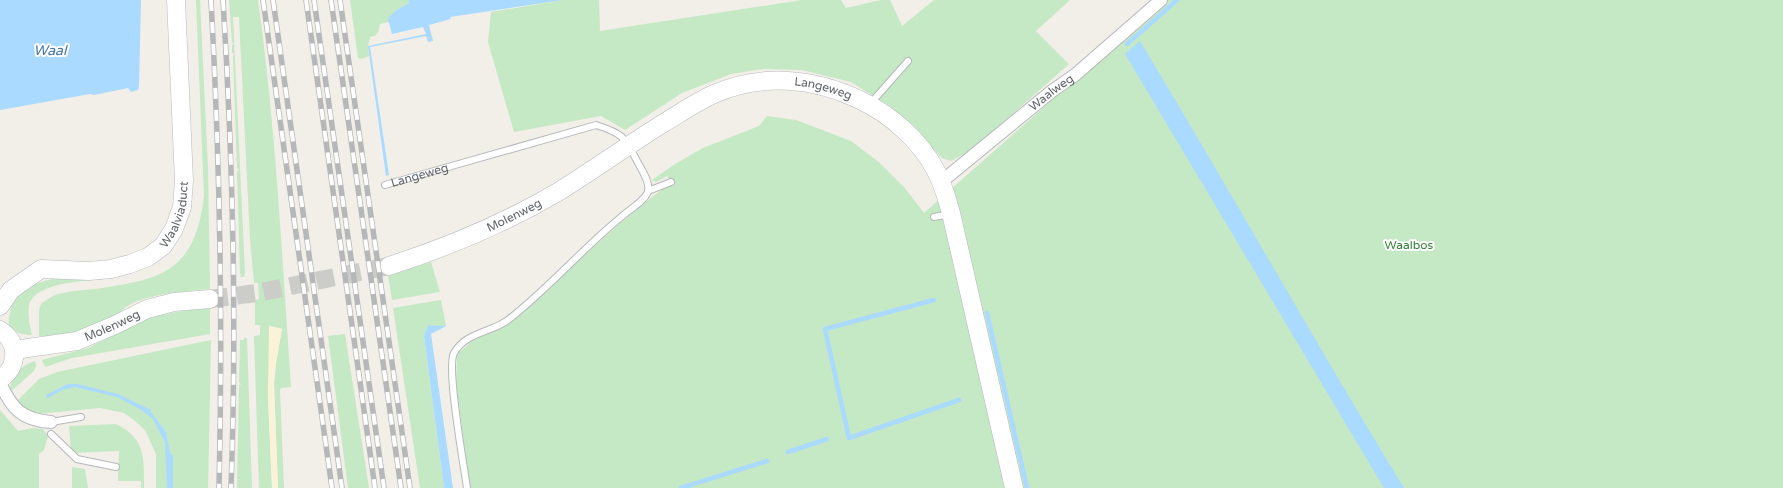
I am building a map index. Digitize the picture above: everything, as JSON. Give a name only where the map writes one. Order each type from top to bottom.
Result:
[{"type":"main road","name":"Waalviaduct","points":[[0,306],[11,290],[41,269],[89,271],[111,269],[130,264],[148,257],[163,246],[174,230],[182,207],[184,181],[176,0]]},
{"type":"main road","name":"Langeweg","points":[[629,145],[714,94],[738,85],[768,80],[794,80],[820,85],[845,93],[869,104],[893,121],[913,139],[929,158],[942,182],[951,213],[1014,488]]},
{"type":"main road","name":"Molenweg","points":[[389,266],[428,253],[503,221],[558,192],[629,145]]},
{"type":"main road","name":"Molenweg","points":[[14,350],[77,341],[115,325],[147,308],[174,302],[210,299]]},
{"type":"main road","points":[[0,330],[10,340],[14,350],[14,362],[0,379]]},
{"type":"street","name":"Waalweg","points":[[942,182],[1052,91],[1075,75],[1158,1]]},
{"type":"street","points":[[0,383],[8,399],[22,414],[51,428]]},
{"type":"lane","points":[[869,104],[908,61]]},
{"type":"lane","name":"Langeweg","points":[[385,185],[596,125],[616,132],[629,145]]},
{"type":"lane","points":[[467,488],[452,376],[453,354],[464,341],[473,335],[506,321],[619,218],[642,200],[648,191],[648,183],[629,145]]},
{"type":"lane","points":[[648,191],[671,182]]},
{"type":"lane","points":[[934,217],[951,213]]},
{"type":"lane","points":[[81,417],[51,428],[77,459],[116,467]]},
{"type":"green space","points":[[196,0],[200,0],[208,169],[210,289],[148,298],[125,307],[119,314],[100,323],[80,330],[60,335],[39,336],[39,310],[41,304],[49,298],[63,293],[140,281],[158,275],[172,267],[184,256],[193,241],[200,221],[204,196]]},
{"type":"green space","points":[[229,0],[258,0],[264,48],[278,193],[291,387],[281,388],[280,390],[284,488],[278,488],[274,384],[282,329],[270,326],[268,398],[272,488],[259,488],[254,336],[260,335],[260,325],[255,325],[255,300],[259,299],[258,283],[254,283],[250,240],[239,17],[233,17],[245,273],[244,277],[240,277],[237,171],[239,170],[237,168],[234,53],[232,53],[232,45],[234,44],[232,42]]},
{"type":"green space","points":[[350,0],[408,0],[409,3],[395,11],[389,22],[380,24],[375,36],[370,37],[368,46],[369,56],[362,59],[358,58]]},
{"type":"green space","points":[[563,0],[599,0],[600,31],[802,0],[841,0],[846,8],[881,0],[890,0],[902,26],[934,0],[1070,0],[1036,31],[1069,64],[972,150],[951,161],[942,158],[891,107],[851,82],[802,70],[763,69],[731,74],[682,93],[625,130],[601,116],[514,132],[488,42],[491,12]]},
{"type":"green space","name":"Waalbos","points":[[1165,0],[1783,0],[1783,488],[470,488],[456,384],[457,355],[473,340],[477,339],[585,254],[644,203],[672,183],[667,176],[656,182],[652,180],[703,148],[759,126],[767,116],[796,120],[851,141],[880,163],[904,187],[924,213]]},
{"type":"green space","points":[[431,262],[440,292],[392,300],[388,276]]},
{"type":"green space","points":[[119,275],[114,278],[66,283],[42,291],[34,297],[28,309],[32,335],[19,333],[9,325],[12,307],[20,294],[33,285],[68,277]]},
{"type":"green space","points":[[441,300],[446,326],[428,325],[424,337],[444,488],[420,488],[393,308]]},
{"type":"green space","points":[[210,307],[210,334],[72,358],[45,367],[42,360],[88,348],[147,318]]},
{"type":"green space","points":[[345,334],[369,488],[348,488],[328,336]]},
{"type":"green space","points":[[244,338],[247,338],[252,488],[237,488],[239,385],[241,385],[239,382],[240,340],[244,340]]},
{"type":"green space","points":[[211,340],[208,488],[156,488],[156,454],[145,430],[124,413],[100,408],[37,414],[24,409],[16,402],[39,379],[57,372]]},
{"type":"green space","points":[[35,361],[34,371],[10,392],[10,386],[17,372]]},
{"type":"green space","points":[[0,410],[18,431],[32,428],[43,429],[48,436],[44,450],[39,454],[39,488],[0,488]]},
{"type":"green space","points":[[116,424],[133,436],[138,443],[143,459],[144,488],[141,488],[141,481],[118,481],[119,451],[71,453],[69,426]]},
{"type":"green space","points":[[72,467],[85,469],[88,488],[72,488]]},
{"type":"sand","points":[[269,326],[282,329],[274,384],[278,488],[272,488],[268,398]]},
{"type":"water","name":"Waal","points":[[0,0],[141,0],[138,90],[131,92],[128,88],[0,110]]},
{"type":"water","points":[[408,0],[563,0],[450,17],[451,19],[429,25],[433,41],[428,42],[426,36],[370,47],[389,175],[386,176],[368,46],[426,34],[423,27],[392,34],[388,19],[395,11],[409,3]]},
{"type":"water","points":[[1140,41],[1404,488],[1384,488],[1125,54]]},
{"type":"water","points":[[428,325],[446,326],[431,334],[453,488],[444,488],[424,336]]},
{"type":"water","points":[[68,384],[77,384],[118,394],[151,410],[166,432],[170,453],[173,456],[173,488],[167,488],[165,442],[153,419],[143,411],[117,397],[75,387],[62,390],[48,398],[46,395]]},
{"type":"waterway","points":[[1127,44],[1177,0]]},
{"type":"waterway","points":[[934,300],[825,329],[849,438],[959,400]]},
{"type":"waterway","points":[[987,313],[1027,488]]},
{"type":"waterway","points":[[788,452],[827,439]]},
{"type":"waterway","points":[[681,488],[767,461]]},
{"type":"tunnel","points":[[210,299],[257,293],[389,266]]},
{"type":"railway","points":[[211,0],[220,244],[219,488]]},
{"type":"railway","points":[[223,0],[233,244],[234,366],[231,488]]},
{"type":"railway","points":[[263,0],[332,488]]},
{"type":"railway","points":[[273,0],[342,488]]},
{"type":"railway","points":[[306,0],[375,488]]},
{"type":"railway","points":[[314,0],[384,488]]},
{"type":"railway","points":[[331,0],[401,488]]},
{"type":"railway","points":[[340,0],[410,488]]}]
